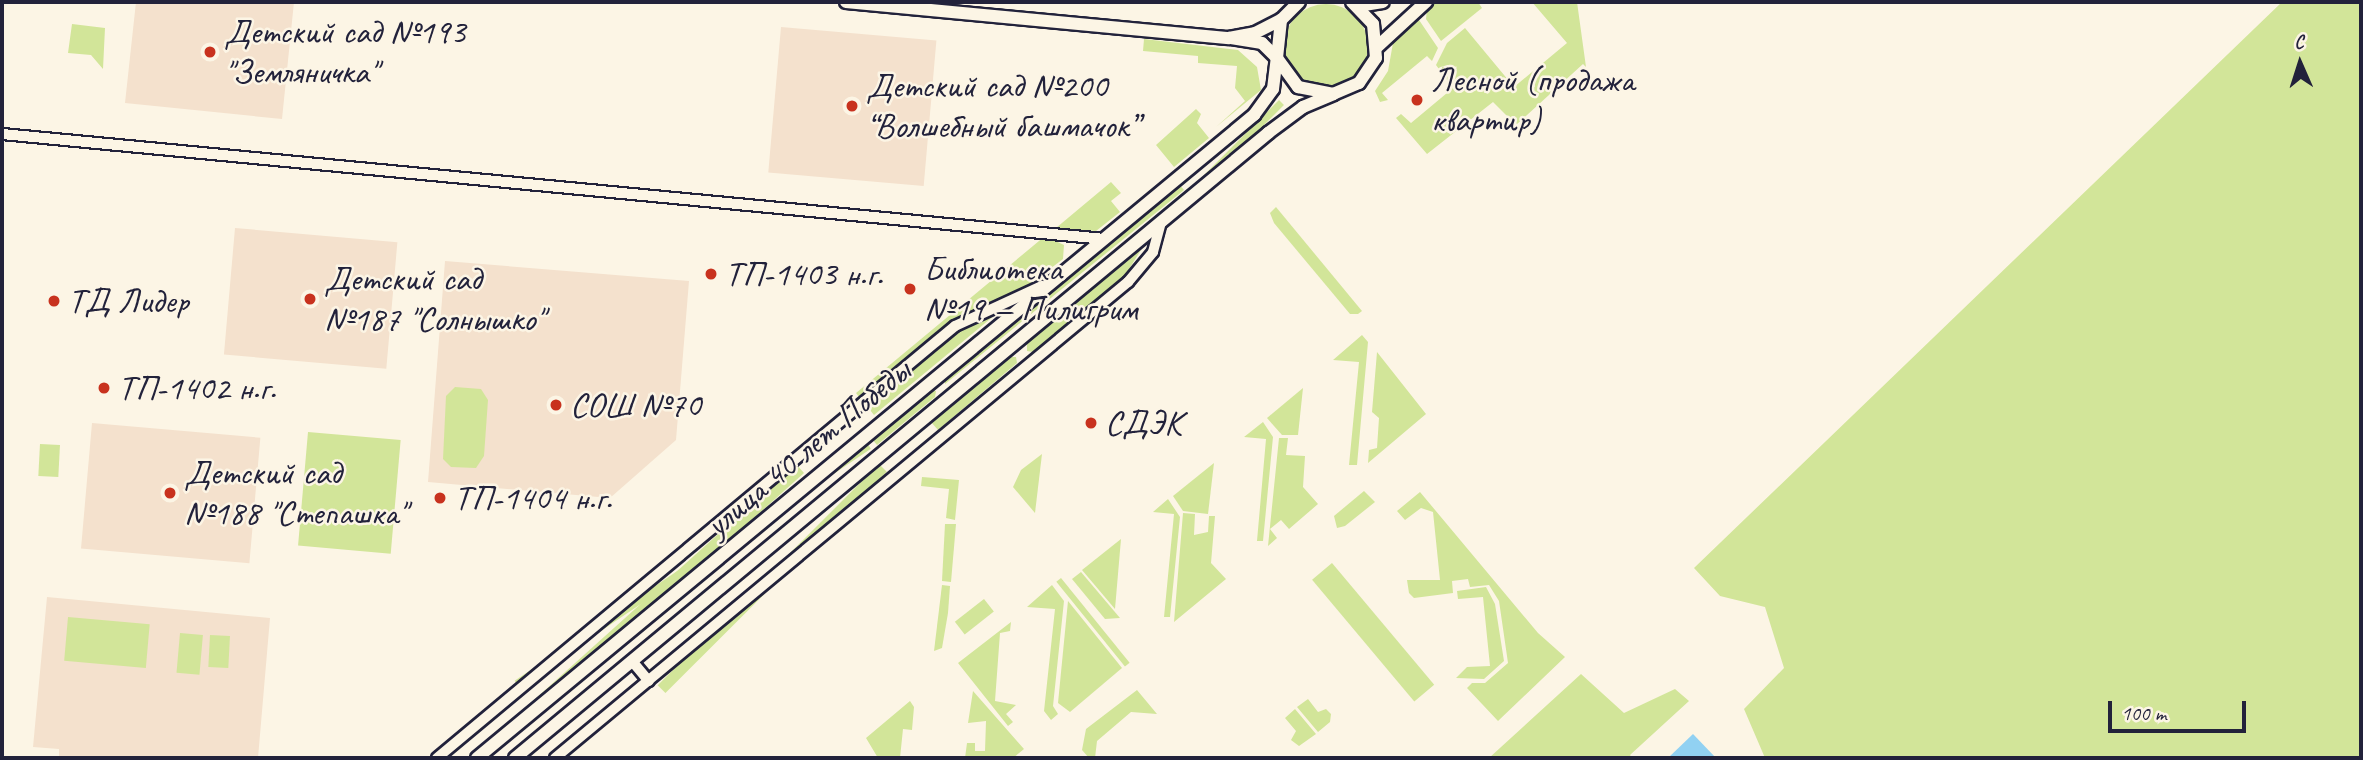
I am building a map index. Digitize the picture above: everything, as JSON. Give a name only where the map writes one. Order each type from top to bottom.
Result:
[{"type":"main road","points":[[846,2],[1262,43],[1277,58],[1298,87],[1333,94]]},
{"type":"main road","points":[[1229,38],[1255,33],[1281,20],[1298,2]]},
{"type":"main road","points":[[1355,4],[1383,2]]},
{"type":"main road","points":[[1377,47],[1426,2]]},
{"type":"main road","points":[[1355,4],[1373,24],[1377,47]]},
{"type":"main road","name":"улица 40 лет Победы","points":[[477,758],[1254,115],[1273,89],[1281,20]]},
{"type":"main road","name":"улица 40 лет Победы","points":[[515,758],[1284,120],[1364,79],[1377,47]]},
{"type":"main road","points":[[934,380],[950,398]]},
{"type":"street","points":[[2,134],[1104,239]]},
{"type":"street","points":[[555,758],[1128,282],[1153,252],[1161,222]]},
{"type":"street","points":[[437,758],[955,326],[1054,281]]},
{"type":"street","points":[[632,661],[649,681]]},
{"type":"shaded area","name":"Детский сад №193 \"Земляничка\"","points":[[136,2],[294,2],[282,119],[125,103]]},
{"type":"shaded area","name":"Детский сад №200 “Волшебный башмачок”","points":[[781,27],[936,41],[924,186],[768,172]]},
{"type":"shaded area","name":"Детский сад №187 \"Солнышко\"","points":[[235,228],[397,242],[386,369],[224,355]]},
{"type":"shaded area","name":"СОШ №70","points":[[445,261],[689,281],[676,440],[610,498],[428,482]]},
{"type":"shaded area","name":"Детский сад №188 \"Степашка\"","points":[[92,423],[260,438],[249,563],[81,549]]},
{"type":"shaded area","points":[[47,597],[270,618],[258,758],[59,758],[59,749],[33,747]]},
{"type":"green space","points":[[1436,2],[1478,2],[1482,8],[1441,41],[1426,19],[1427,9]]},
{"type":"green space","points":[[1532,2],[1577,2],[1586,67],[1583,64],[1516,125],[1493,102],[1427,154],[1396,118],[1401,114],[1411,123],[1453,88],[1436,65],[1447,43],[1465,28],[1514,87],[1567,43]]},
{"type":"green space","points":[[2282,2],[2361,2],[2361,758],[1765,758],[1744,709],[1784,668],[1765,607],[1720,596],[1694,568]]},
{"type":"green space","points":[[1326,4],[1349,11],[1361,23],[1368,46],[1361,69],[1349,81],[1326,88],[1303,81],[1291,69],[1284,46],[1291,23],[1303,11]]},
{"type":"green space","points":[[1417,17],[1438,48],[1432,61],[1427,56],[1382,93],[1388,100],[1380,102],[1375,91],[1388,71],[1393,43]]},
{"type":"green space","points":[[72,24],[105,28],[103,69],[91,55],[68,53]]},
{"type":"green space","points":[[1144,39],[1238,50],[1257,67],[1261,90],[1216,127],[1245,101],[1235,88],[1237,66],[1198,63],[1198,56],[1143,51]]},
{"type":"green space","points":[[1279,100],[1284,105],[1196,193],[1191,188]]},
{"type":"green space","points":[[1196,109],[1201,114],[1197,123],[1209,138],[1174,167],[1156,145]]},
{"type":"green space","points":[[1111,182],[1121,193],[1111,201],[1120,212],[1096,231],[1056,228]]},
{"type":"green space","points":[[1179,184],[1184,190],[945,384],[945,379]]},
{"type":"green space","points":[[1276,207],[1362,311],[1350,314],[1274,223],[1270,213]]},
{"type":"green space","points":[[1045,236],[1064,245],[1063,259],[1021,291],[952,320],[859,397],[856,393]]},
{"type":"green space","points":[[1146,242],[1124,277],[1033,352],[1027,351],[1027,342]]},
{"type":"green space","points":[[1001,310],[874,415],[866,405],[957,329]]},
{"type":"green space","points":[[1362,335],[1368,342],[1357,465],[1349,465],[1359,362],[1333,360]]},
{"type":"green space","points":[[1377,352],[1426,414],[1368,463],[1369,450],[1377,448],[1379,418],[1372,412]]},
{"type":"green space","points":[[1009,357],[1016,357],[1017,363],[938,430],[931,422]]},
{"type":"green space","points":[[455,387],[481,389],[488,400],[484,456],[476,468],[451,467],[443,459],[446,396]]},
{"type":"green space","points":[[1303,388],[1298,435],[1282,435],[1267,418]]},
{"type":"green space","points":[[931,391],[936,391],[935,397],[877,445],[872,439]]},
{"type":"green space","points":[[1263,422],[1273,437],[1263,541],[1257,541],[1266,439],[1244,437]]},
{"type":"green space","points":[[308,432],[401,440],[391,554],[298,546]]},
{"type":"green space","points":[[1279,438],[1288,438],[1286,455],[1305,456],[1303,487],[1318,504],[1289,529],[1281,520],[1270,529],[1277,538],[1268,546]]},
{"type":"green space","points":[[867,443],[871,449],[519,686],[515,681]]},
{"type":"green space","points":[[40,444],[60,445],[58,477],[38,476]]},
{"type":"green space","points":[[1042,454],[1035,513],[1013,487],[1021,470]]},
{"type":"green space","points":[[1214,463],[1208,514],[1183,511],[1173,496]]},
{"type":"green space","points":[[796,464],[804,473],[539,712],[531,703]]},
{"type":"green space","points":[[879,464],[887,472],[665,693],[658,685]]},
{"type":"green space","points":[[922,477],[959,480],[955,520],[946,518],[949,489],[921,486]]},
{"type":"green space","points":[[1364,491],[1375,502],[1345,526],[1337,528],[1334,516]]},
{"type":"green space","points":[[1420,492],[1538,633],[1565,657],[1498,721],[1467,688],[1472,683],[1485,683],[1508,663],[1499,601],[1489,585],[1470,587],[1468,579],[1452,581],[1453,593],[1414,598],[1409,593],[1407,580],[1440,580],[1433,512],[1421,508],[1405,520],[1397,511]]},
{"type":"green space","points":[[1168,499],[1180,517],[1170,617],[1164,617],[1174,514],[1153,512]]},
{"type":"green space","points":[[1183,513],[1195,514],[1194,535],[1208,532],[1209,516],[1215,516],[1211,563],[1226,579],[1174,622]]},
{"type":"green space","points":[[945,524],[956,524],[951,582],[942,581]]},
{"type":"green space","points":[[1121,539],[1115,609],[1082,570]]},
{"type":"green space","points":[[1332,563],[1434,685],[1414,702],[1312,580]]},
{"type":"green space","points":[[1081,572],[1120,618],[1105,619],[1072,579]]},
{"type":"green space","points":[[1061,578],[1130,663],[1125,666],[1056,582]]},
{"type":"green space","points":[[942,585],[950,586],[948,613],[942,648],[934,651]]},
{"type":"green space","points":[[1052,585],[1064,601],[1053,706],[1058,714],[1051,720],[1044,711],[1055,609],[1027,607]]},
{"type":"green space","points":[[1486,587],[1495,604],[1504,661],[1484,679],[1456,678],[1467,667],[1490,666],[1483,597],[1458,599],[1457,591]]},
{"type":"green space","points":[[984,599],[994,612],[965,634],[955,622]]},
{"type":"green space","points":[[1068,601],[1122,668],[1070,712],[1058,703]]},
{"type":"green space","points":[[68,617],[150,624],[146,668],[64,661]]},
{"type":"green space","points":[[1011,622],[1010,631],[1000,633],[995,701],[1016,705],[1006,714],[1013,722],[1008,726],[958,663]]},
{"type":"green space","points":[[180,633],[203,635],[199,675],[177,673]]},
{"type":"green space","points":[[210,635],[230,636],[228,668],[208,667]]},
{"type":"green space","points":[[1581,674],[1624,713],[1675,689],[1689,701],[1630,755],[1632,758],[1489,758]]},
{"type":"green space","points":[[1137,690],[1157,714],[1131,712],[1097,741],[1095,758],[1089,758],[1082,750],[1086,729]]},
{"type":"green space","points":[[973,691],[1024,749],[1013,758],[965,758],[967,743],[975,743],[975,751],[985,751],[986,721],[968,723]]},
{"type":"green space","points":[[1308,699],[1318,712],[1326,709],[1331,714],[1330,722],[1318,732],[1297,707]]},
{"type":"green space","points":[[910,701],[914,707],[912,730],[903,729],[900,758],[878,758],[866,738]]},
{"type":"green space","points":[[1295,709],[1316,734],[1299,746],[1291,740],[1296,731],[1285,718]]},
{"type":"water","points":[[1693,734],[1716,758],[1668,758]]},
{"type":"place","name":"Детский сад №193 \"Земляничка\"","points":[[210,52]]},
{"type":"place","name":"Лесной (продажа квартир)","points":[[1417,100]]},
{"type":"place","name":"Детский сад №200 “Волшебный башмачок”","points":[[852,106]]},
{"type":"place","name":"ТП-1403 н.г.","points":[[711,274]]},
{"type":"place","name":"Библиотека №19 — Пилигрим","points":[[910,289]]},
{"type":"place","name":"Детский сад №187 \"Солнышко\"","points":[[310,299]]},
{"type":"place","name":"ТД Лидер","points":[[54,301]]},
{"type":"place","name":"ТП-1402 н.г.","points":[[104,388]]},
{"type":"place","name":"СОШ №70","points":[[556,405]]},
{"type":"place","name":"СДЭК","points":[[1091,423]]},
{"type":"place","name":"Детский сад №188 \"Степашка\"","points":[[170,493]]},
{"type":"place","name":"ТП-1404 н.г.","points":[[440,498]]}]
